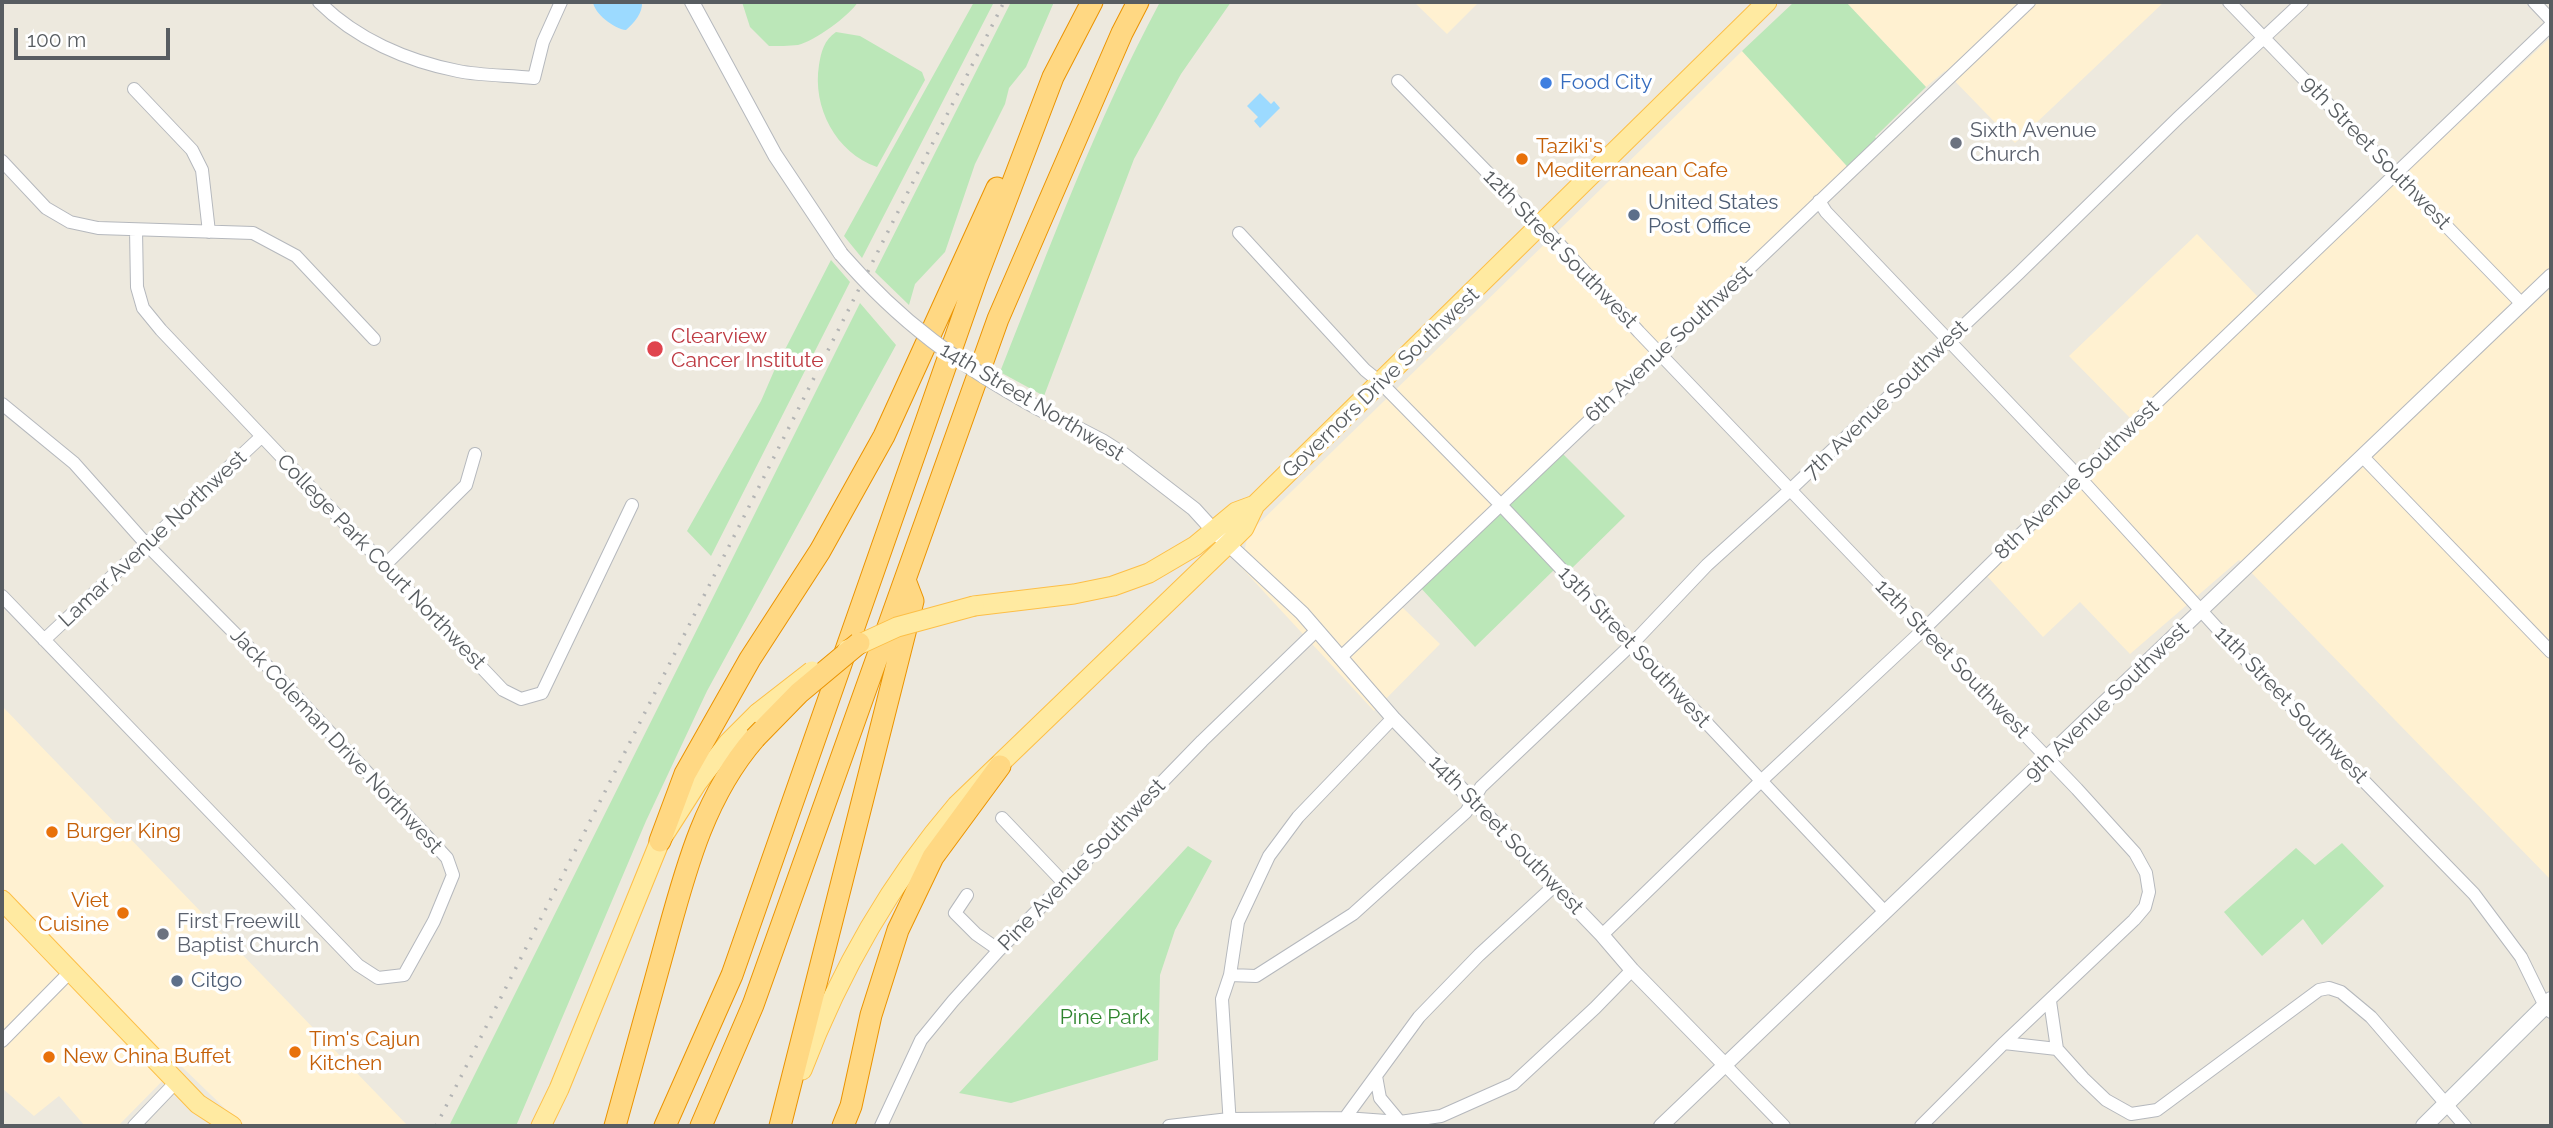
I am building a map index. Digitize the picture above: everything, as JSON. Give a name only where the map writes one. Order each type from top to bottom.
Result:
[{"type":"highway","points":[[660,841],[685,774],[750,659],[820,551],[884,436],[991,201],[1092,2]]},
{"type":"highway","points":[[701,1126],[753,1005],[998,319],[1122,33],[1138,2]]},
{"type":"highway","points":[[666,1126],[732,975],[976,279],[1053,77]]},
{"type":"highway","points":[[780,1126],[905,632],[912,601],[905,580]]},
{"type":"highway","points":[[615,1126],[687,868],[709,807],[725,779],[755,738],[799,693],[859,643]]},
{"type":"highway","points":[[843,1126],[851,1106],[871,1015],[898,930],[933,857],[1000,766]]},
{"type":"main road","name":"Governors Drive Southwest","points":[[780,1126],[811,1045],[843,975],[878,910],[928,839],[957,805],[1000,766],[1221,537],[1244,528],[1255,506],[1767,2]]},
{"type":"main road","points":[[541,1126],[660,841],[697,783],[728,743],[758,713],[802,678],[859,643],[897,627],[974,606],[1074,594],[1113,586],[1149,573],[1221,537]]},
{"type":"main road","points":[[2,900],[198,1104],[232,1126]]},
{"type":"main road","points":[[2424,1126],[2549,1006]]},
{"type":"main road","points":[[198,1104],[208,1126]]},
{"type":"street","points":[[319,2],[366,38],[410,59],[460,72],[534,78],[543,42],[561,2]]},
{"type":"street","name":"14th Street Northwest","points":[[692,2],[775,155],[841,254],[873,291],[923,336],[984,378],[1101,441],[1141,467],[1194,509],[1221,537]]},
{"type":"street","name":"6th Avenue Southwest","points":[[1340,657],[2029,2]]},
{"type":"street","name":"9th Street Southwest","points":[[2229,2],[2398,173],[2522,304]]},
{"type":"street","name":"7th Avenue Southwest","points":[[1230,975],[1256,976],[1353,914],[1466,812],[1481,787],[1632,645],[1707,565],[1949,340],[2302,2]]},
{"type":"street","points":[[2534,2],[2551,22]]},
{"type":"street","name":"8th Avenue Southwest","points":[[1602,936],[2398,173],[2551,22]]},
{"type":"street","name":"12th Street Southwest","points":[[1398,81],[1529,215],[1542,225],[1660,354],[2047,758],[2135,853],[2146,873],[2149,892],[2145,906],[2134,920],[1921,1126]]},
{"type":"street","points":[[134,89],[192,150],[202,170],[209,232]]},
{"type":"street","points":[[2,161],[46,208],[71,222],[98,228],[253,233],[296,256],[374,339]]},
{"type":"street","name":"11th Street Southwest","points":[[1819,201],[1826,212],[2078,477],[2248,662],[2474,894],[2521,957],[2549,1006]]},
{"type":"street","name":"College Park Court Northwest","points":[[136,230],[137,287],[143,308],[261,437],[503,690],[522,699],[542,693],[632,505]]},
{"type":"street","name":"13th Street Southwest","points":[[1238,233],[1365,370],[1500,504],[1885,912]]},
{"type":"street","name":"9th Avenue Southwest","points":[[1661,1126],[2551,276]]},
{"type":"street","name":"Jack Coleman Drive Northwest","points":[[2,404],[74,463],[147,545],[281,680],[447,858],[453,875],[434,921],[404,975],[378,978],[358,965],[2,596]]},
{"type":"street","name":"Lamar Avenue Northwest","points":[[44,640],[261,437]]},
{"type":"street","points":[[385,565],[466,485],[475,454]]},
{"type":"street","points":[[2363,457],[2551,652]]},
{"type":"street","name":"14th Street Southwest","points":[[1221,537],[1302,613],[1393,718],[1784,1126]]},
{"type":"street","name":"Pine Avenue Southwest","points":[[880,1126],[921,1040],[999,950],[1202,741],[1317,630]]},
{"type":"street","points":[[1230,1123],[1222,999],[1230,975],[1238,922],[1269,856],[1298,817],[1393,718]]},
{"type":"street","points":[[1002,818],[1064,883]]},
{"type":"street","points":[[1345,1118],[1419,1017],[1554,886]]},
{"type":"street","points":[[967,895],[955,913],[976,934],[999,950]]},
{"type":"street","points":[[1169,1126],[1345,1118],[1400,1122],[1441,1116],[1513,1084],[1632,970]]},
{"type":"street","points":[[2,1041],[71,971]]},
{"type":"street","points":[[2050,1001],[2057,1049],[2106,1100],[2131,1114],[2157,1110],[2310,996],[2329,988],[2342,992],[2371,1017],[2465,1126]]},
{"type":"street","points":[[2004,1043],[2057,1049]]},
{"type":"street","points":[[1376,1076],[1380,1098],[1400,1122]]},
{"type":"street","points":[[134,1126],[177,1082]]},
{"type":"shaded area","points":[[1414,2],[1479,2],[1447,34]]},
{"type":"shaded area","points":[[1846,2],[2164,2],[2015,143],[1945,71],[1926,87]]},
{"type":"shaded area","points":[[2551,37],[2551,880],[2239,560],[2130,654],[2080,602],[2043,637],[1986,575],[2264,306]]},
{"type":"shaded area","points":[[1742,51],[1855,175],[1402,607],[1440,644],[1374,711],[1241,567],[1248,534]]},
{"type":"shaded area","points":[[2197,234],[2259,298],[2131,419],[2069,356]]},
{"type":"shaded area","points":[[2,706],[408,1126],[243,1126],[179,1064],[118,1126],[85,1126],[59,1096],[34,1116],[2,1088]]},
{"type":"green space","points":[[742,2],[858,2],[840,21],[813,39],[798,45],[769,46],[750,27]]},
{"type":"green space","points":[[974,2],[994,2],[862,258],[844,236]]},
{"type":"green space","points":[[1011,2],[1054,2],[1026,67],[1009,88],[1005,104],[975,164],[945,252],[915,284],[909,305],[875,272]]},
{"type":"green space","points":[[1160,2],[1231,2],[1181,74],[1134,159],[1044,396],[1000,372],[1094,138]]},
{"type":"green space","points":[[1794,2],[1846,2],[1926,87],[1875,137],[1885,147],[1855,175],[1742,51]]},
{"type":"green space","points":[[836,32],[860,36],[922,72],[925,80],[877,167],[862,160],[839,140],[823,112],[819,97],[819,65],[824,47]]},
{"type":"green space","points":[[831,260],[850,282],[711,556],[687,531],[761,401]]},
{"type":"green space","points":[[860,303],[896,345],[707,691],[646,821],[516,1126],[449,1126]]},
{"type":"green space","points":[[1562,453],[1625,516],[1565,575],[1557,567],[1475,647],[1420,587]]},
{"type":"green space","points":[[2342,843],[2384,886],[2322,945],[2303,919],[2262,956],[2224,912],[2296,848],[2315,865]]},
{"type":"green space","name":"Pine Park","points":[[1188,846],[1212,861],[1175,930],[1160,975],[1158,1060],[1011,1103],[959,1093]]},
{"type":"water","points":[[593,2],[642,2],[642,6],[637,18],[626,30],[605,20]]},
{"type":"water","points":[[1260,93],[1271,104],[1274,101],[1280,108],[1260,128],[1254,121],[1258,117],[1247,106]]},
{"type":"railway","points":[[436,1126],[1004,2]]},
{"type":"place","name":"Food City","points":[[1546,83]]},
{"type":"place","name":"Sixth Avenue Church","points":[[1956,143]]},
{"type":"place","name":"Taziki's Mediterranean Cafe","points":[[1522,159]]},
{"type":"place","name":"United States Post Office","points":[[1634,215]]},
{"type":"place","name":"Clearview Cancer Institute","points":[[655,349]]},
{"type":"place","name":"Burger King","points":[[52,832]]},
{"type":"place","name":"Viet Cuisine","points":[[123,913]]},
{"type":"place","name":"First Freewill Baptist Church","points":[[163,934]]},
{"type":"place","name":"Citgo","points":[[177,981]]},
{"type":"place","name":"Tim's Cajun Kitchen","points":[[295,1052]]},
{"type":"place","name":"New China Buffet","points":[[49,1057]]}]
